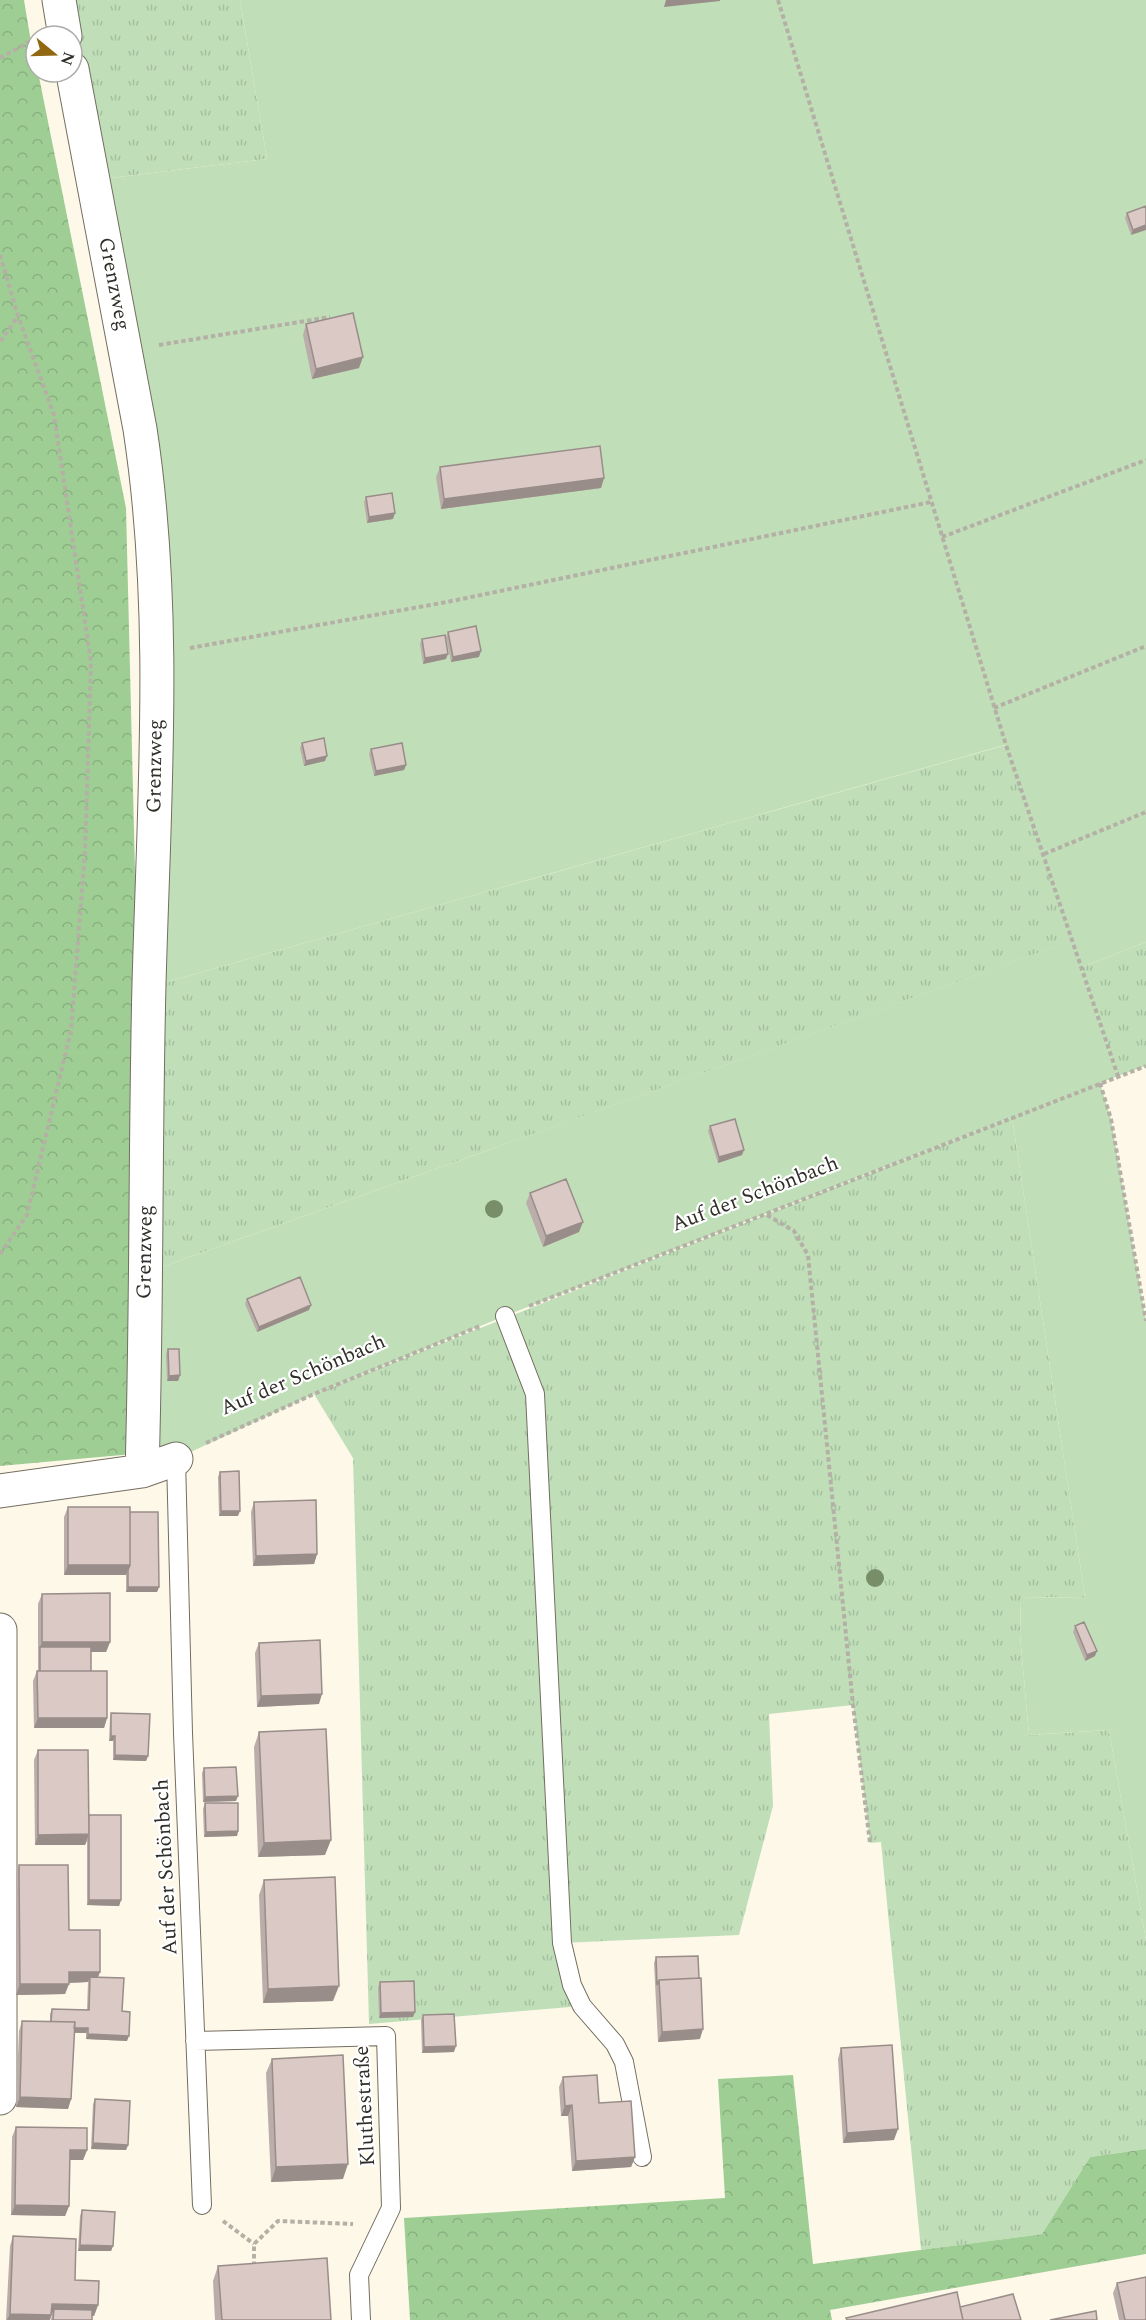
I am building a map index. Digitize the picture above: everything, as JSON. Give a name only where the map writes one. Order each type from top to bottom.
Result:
[{"type":"street","points":[[59,0],[63,24]]},
{"type":"street","name":"Grenzweg","points":[[75,84],[149,483],[156,654],[142,1472]]},
{"type":"street","points":[[0,1491],[142,1472],[176,1459]]},
{"type":"street","points":[[0,1630],[0,2098]]},
{"type":"lane","points":[[505,1316],[535,1394],[562,1943],[572,1985],[582,2006],[615,2044],[624,2062],[642,2157]]},
{"type":"lane","name":"Auf der Schönbach","points":[[176,1459],[183,1733],[202,2205]]},
{"type":"lane","name":"Kluthestraße","points":[[195,2041],[387,2036],[391,2208],[359,2276],[361,2320]]},
{"type":"path","points":[[778,0],[994,708],[1118,1076]]},
{"type":"path","points":[[0,58],[24,45]]},
{"type":"path","points":[[0,255],[18,316],[54,416],[91,662],[86,852],[71,1030],[27,1215],[0,1254]]},
{"type":"path","points":[[0,342],[18,316]]},
{"type":"path","points":[[126,350],[330,317]]},
{"type":"path","points":[[942,537],[1146,460]]},
{"type":"path","points":[[156,654],[447,602],[931,502]]},
{"type":"path","points":[[994,708],[1146,646]]},
{"type":"path","points":[[1044,854],[1146,812]]},
{"type":"path","name":"Auf der Schönbach","points":[[176,1459],[314,1394],[505,1316],[1146,1066]]},
{"type":"path","points":[[1100,1083],[1112,1119],[1146,1321]]},
{"type":"path","points":[[767,1215],[794,1231],[807,1255],[870,1843]]},
{"type":"path","points":[[202,2205],[254,2244]]},
{"type":"path","points":[[255,2278],[254,2244],[278,2221],[356,2224],[379,2233]]},
{"type":"green space","points":[[0,0],[24,0],[28,24],[24,24],[24,84],[40,84],[126,508],[145,1273],[144,1453],[0,1466]]},
{"type":"green space","points":[[59,0],[240,0],[267,159],[94,180],[75,84],[84,84],[84,24],[68,24]]},
{"type":"green space","points":[[240,0],[1146,0],[1146,942],[1080,968],[1118,1076],[1100,1083],[1111,1119],[1146,1321],[1146,1940],[1109,1730],[1029,1735],[1020,1635],[1021,1598],[1085,1597],[1012,1117],[505,1316],[314,1394],[176,1459],[142,1471],[145,1273],[1071,941],[1005,745],[149,987],[156,654],[94,180],[267,159]]},
{"type":"green space","points":[[1006,745],[1072,941],[145,1273],[149,987]]},
{"type":"green space","points":[[1146,942],[1146,1066],[1118,1076],[1080,968]]},
{"type":"green space","points":[[1012,1117],[1085,1597],[1021,1598],[1020,1635],[1029,1735],[1109,1730],[1146,1940],[1146,2149],[1090,2157],[1042,2234],[921,2250],[881,1842],[870,1843],[853,1705],[769,1714],[773,1806],[739,1935],[562,1943],[582,2006],[369,2024],[353,1458],[314,1394]]},
{"type":"green space","points":[[793,2075],[813,2264],[1042,2234],[1090,2157],[1146,2149],[1146,2254],[830,2310],[832,2320],[410,2320],[404,2218],[725,2198],[718,2079]]},
{"type":"building","points":[[1146,206],[1146,225],[1133,230],[1127,213]]},
{"type":"building","points":[[353,313],[363,357],[316,369],[306,324]]},
{"type":"building","points":[[600,446],[604,478],[444,499],[440,467]]},
{"type":"building","points":[[392,493],[395,513],[369,517],[366,497]]},
{"type":"building","points":[[476,626],[481,651],[453,657],[448,632]]},
{"type":"building","points":[[445,635],[448,654],[425,658],[422,639]]},
{"type":"building","points":[[324,738],[327,756],[306,761],[302,743]]},
{"type":"building","points":[[402,743],[406,765],[376,771],[371,749]]},
{"type":"building","points":[[735,1119],[744,1150],[719,1157],[710,1126]]},
{"type":"building","points":[[566,1179],[583,1222],[546,1236],[530,1193]]},
{"type":"building","points":[[300,1277],[311,1305],[259,1327],[247,1299]]},
{"type":"building","points":[[168,1349],[179,1349],[180,1375],[169,1376]]},
{"type":"building","points":[[239,1471],[240,1511],[221,1511],[220,1472]]},
{"type":"building","points":[[316,1500],[317,1554],[256,1556],[254,1502]]},
{"type":"building","points":[[68,1507],[130,1507],[130,1565],[68,1565]]},
{"type":"building","points":[[130,1512],[158,1512],[159,1587],[128,1587]]},
{"type":"building","points":[[110,1593],[110,1642],[42,1642],[42,1594]]},
{"type":"building","points":[[1084,1622],[1097,1651],[1087,1655],[1075,1626]]},
{"type":"building","points":[[320,1640],[322,1694],[261,1696],[259,1643]]},
{"type":"building","points":[[40,1647],[91,1647],[91,1671],[40,1671]]},
{"type":"building","points":[[37,1671],[107,1671],[107,1718],[38,1718]]},
{"type":"building","points":[[111,1713],[150,1714],[148,1756],[115,1755],[115,1736],[111,1736]]},
{"type":"building","points":[[326,1729],[331,1840],[264,1843],[259,1732]]},
{"type":"building","points":[[38,1750],[88,1750],[89,1834],[38,1835]]},
{"type":"building","points":[[236,1767],[238,1796],[205,1797],[204,1768]]},
{"type":"building","points":[[205,1803],[238,1803],[238,1831],[206,1832]]},
{"type":"building","points":[[89,1815],[121,1815],[121,1900],[89,1900]]},
{"type":"building","points":[[19,1865],[68,1865],[69,1930],[100,1930],[100,1972],[69,1972],[69,1984],[20,1984]]},
{"type":"building","points":[[335,1877],[339,1986],[268,1989],[264,1880]]},
{"type":"building","points":[[698,1956],[699,1978],[659,1980],[657,1985],[656,1957]]},
{"type":"building","points":[[90,1977],[124,1978],[122,2011],[130,2012],[129,2036],[88,2034],[88,2028],[74,2028],[75,2022],[51,2022],[52,2009],[89,2010]]},
{"type":"building","points":[[701,1978],[703,2029],[662,2032],[659,1980]]},
{"type":"building","points":[[414,1981],[415,2012],[381,2013],[380,1982]]},
{"type":"building","points":[[454,2014],[456,2046],[424,2047],[423,2015]]},
{"type":"building","points":[[22,2021],[75,2022],[71,2099],[20,2097]]},
{"type":"building","points":[[892,2045],[898,2129],[847,2133],[841,2048]]},
{"type":"building","points":[[343,2055],[348,2164],[276,2167],[272,2059]]},
{"type":"building","points":[[597,2075],[599,2103],[631,2101],[635,2157],[576,2161],[572,2105],[565,2106],[563,2077]]},
{"type":"building","points":[[95,2099],[130,2101],[128,2145],[93,2143]]},
{"type":"building","points":[[16,2127],[87,2128],[87,2150],[70,2150],[69,2206],[15,2205]]},
{"type":"building","points":[[82,2210],[115,2212],[113,2246],[80,2245]]},
{"type":"building","points":[[13,2236],[76,2239],[75,2280],[99,2281],[98,2305],[52,2304],[51,2315],[10,2314]]},
{"type":"building","points":[[327,2258],[331,2320],[222,2320],[218,2266]]},
{"type":"building","points":[[1146,2277],[1146,2320],[1125,2320],[1117,2283]]},
{"type":"building","points":[[957,2292],[963,2320],[847,2320],[846,2318]]},
{"type":"building","points":[[1013,2294],[1021,2320],[963,2320],[960,2307]]},
{"type":"building","points":[[54,2309],[92,2310],[92,2320],[53,2320]]},
{"type":"building","points":[[1096,2311],[1097,2320],[1050,2320]]}]
